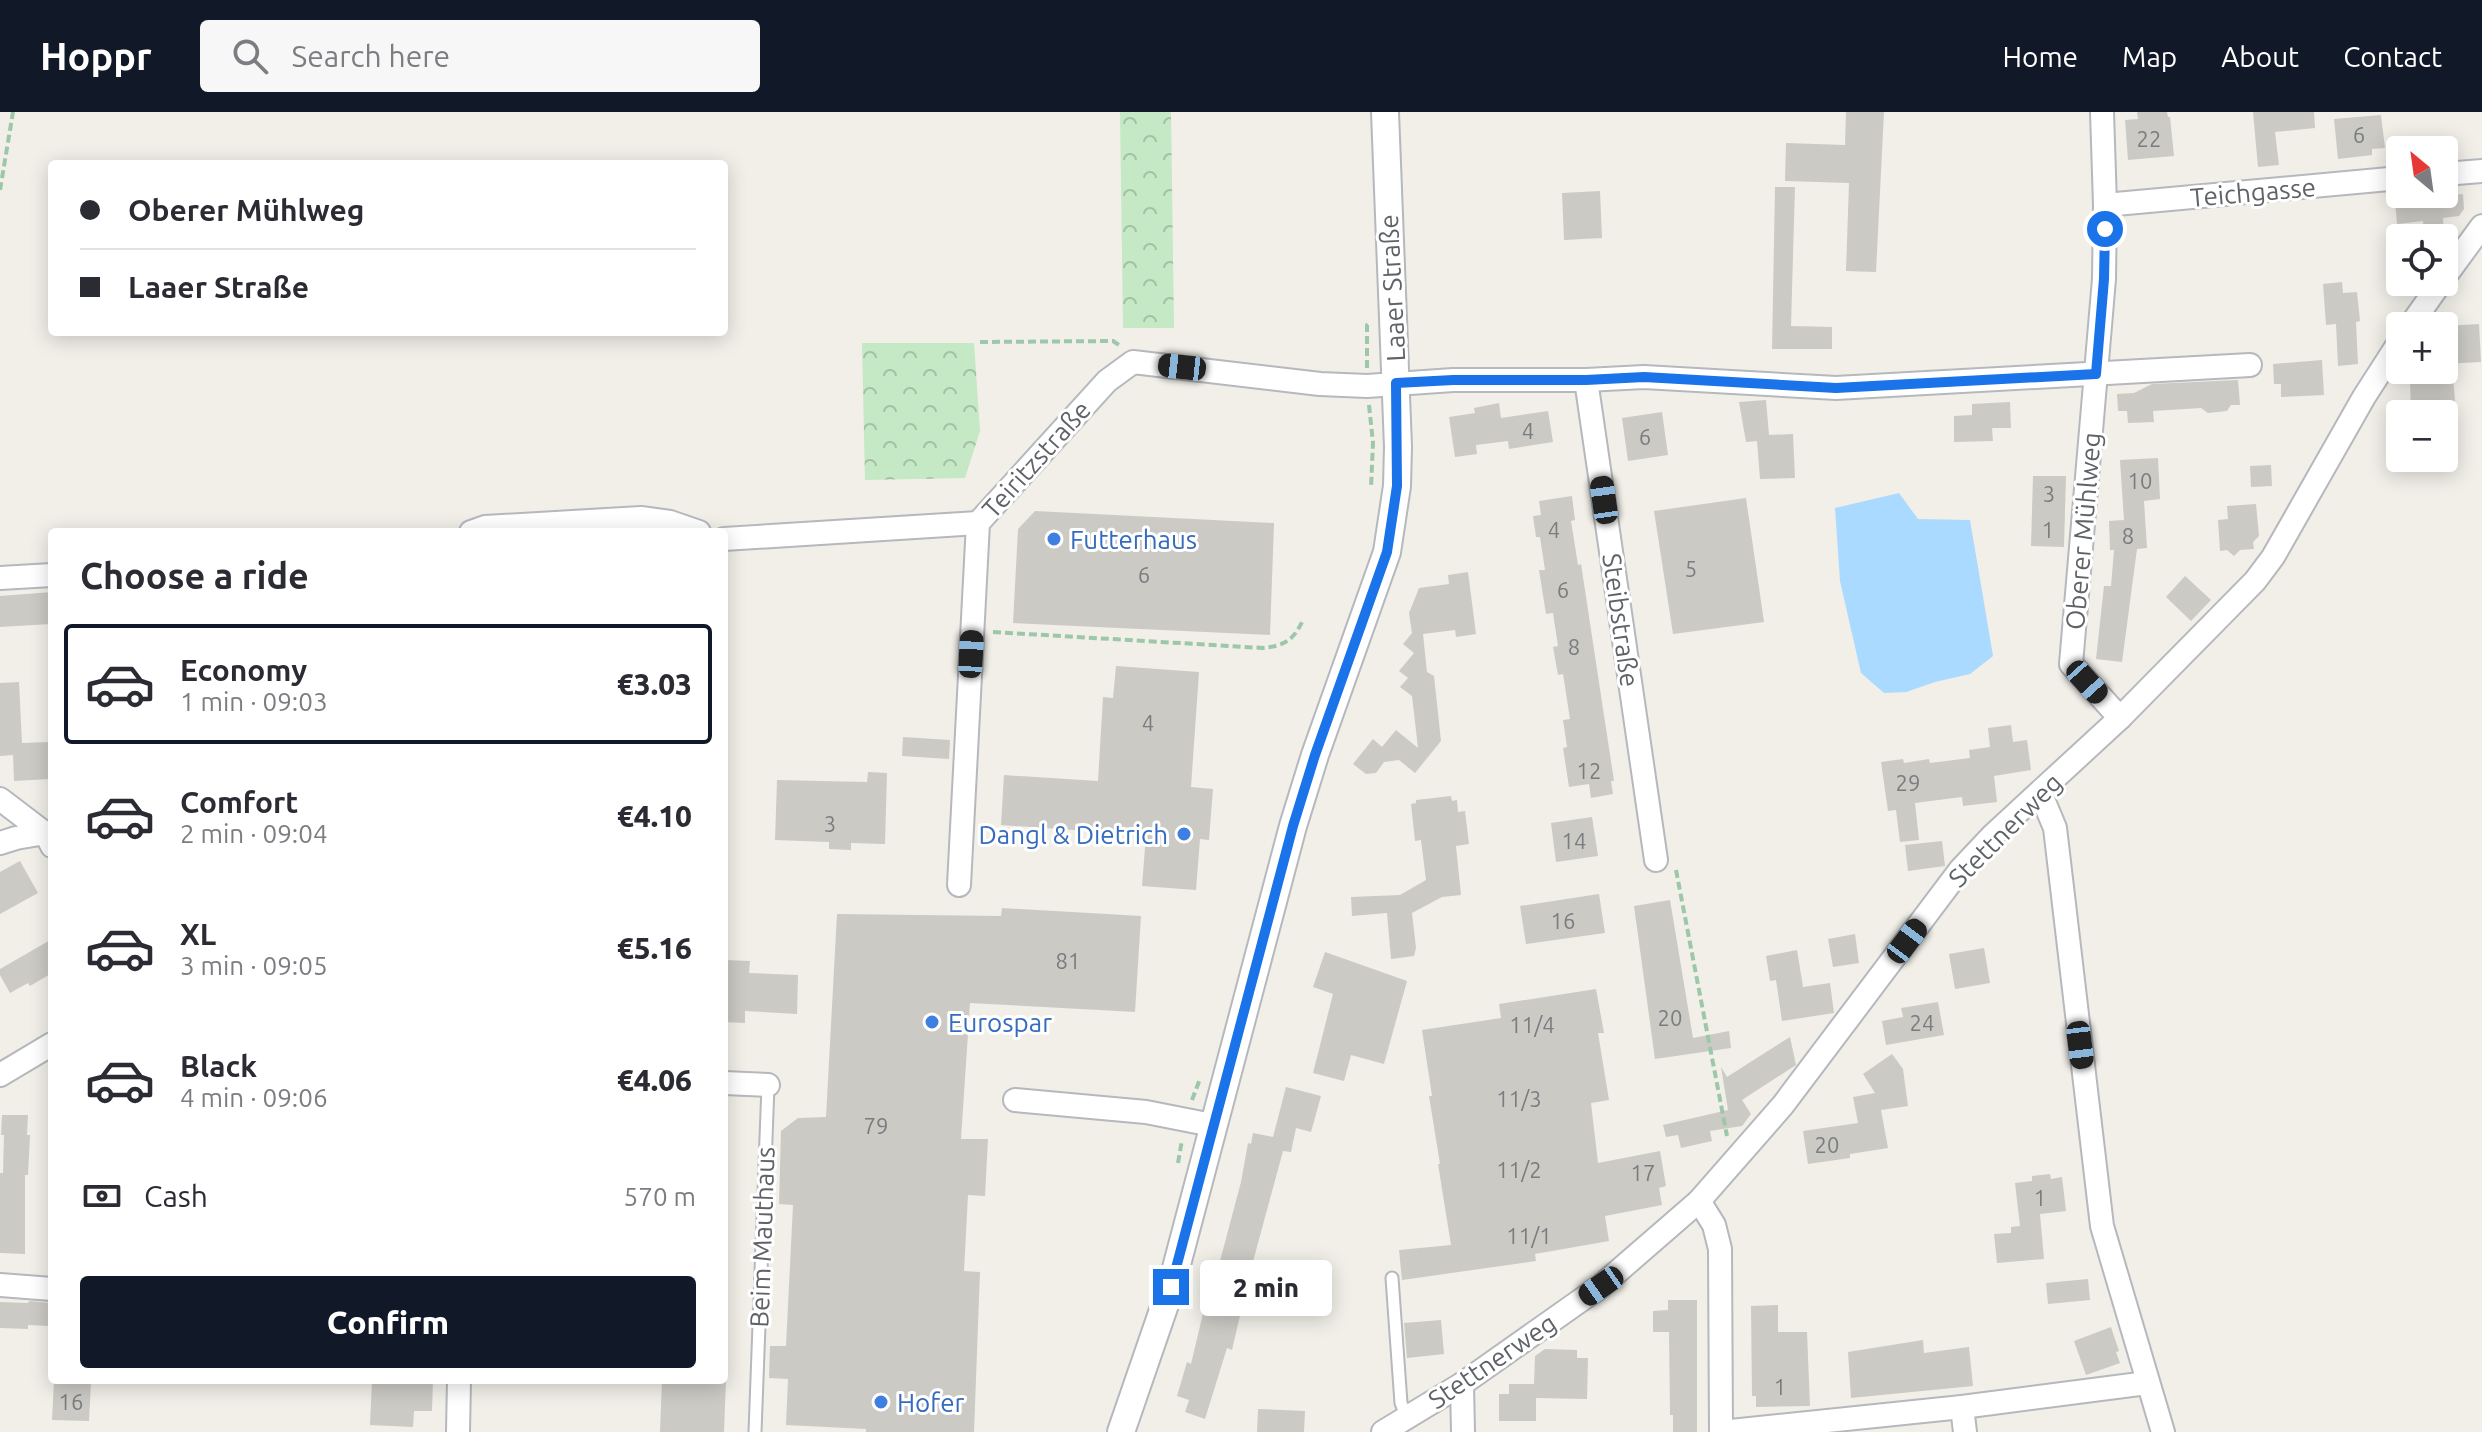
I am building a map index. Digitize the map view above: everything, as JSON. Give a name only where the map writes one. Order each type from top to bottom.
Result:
[{"type":"street","name":"Laaer Straße","points":[[1121,1432],[1171,1287],[1293,826],[1387,552],[1397,486],[1385,112]]},
{"type":"street","name":"Oberer Mühlweg","points":[[2102,112],[2104,279],[2071,664],[2120,718]]},
{"type":"street","points":[[2458,173],[2482,171]]},
{"type":"street","name":"Teichgasse","points":[[2105,205],[2386,179]]},
{"type":"street","points":[[2458,258],[2482,226]]},
{"type":"street","points":[[1133,362],[1320,384],[1367,386],[1453,380],[1644,377],[1836,388],[2250,365]]},
{"type":"street","name":"Teiritzstraße","points":[[959,885],[978,523],[1107,381],[1133,362]]},
{"type":"street","name":"Stettnerweg","points":[[1383,1432],[1462,1384],[1601,1286],[1699,1201],[1783,1105],[1960,870],[1993,835],[2120,718],[2255,581],[2273,557],[2386,363]]},
{"type":"street","name":"Steibstraße","points":[[1586,380],[1656,860]]},
{"type":"street","points":[[482,528],[641,518],[670,527]]},
{"type":"street","points":[[728,539],[978,523]]},
{"type":"street","points":[[0,578],[48,575]]},
{"type":"street","points":[[2040,792],[2055,828],[2102,1226],[2163,1432]]},
{"type":"street","points":[[0,799],[48,835]]},
{"type":"street","points":[[0,843],[16,838],[48,837]]},
{"type":"street","points":[[0,1075],[48,1046]]},
{"type":"street","name":"Beim Mauthaus","points":[[728,1083],[768,1085]]},
{"type":"street","points":[[1015,1100],[1146,1112],[1212,1125]]},
{"type":"street","points":[[1699,1201],[1714,1225],[1720,1249],[1721,1432],[1962,1407],[2147,1383]]},
{"type":"street","points":[[0,1285],[48,1289]]},
{"type":"street","points":[[458,1432],[459,1384]]},
{"type":"street","points":[[1462,1384],[1463,1432]]},
{"type":"street","points":[[1962,1407],[1965,1432]]},
{"type":"lane","name":"Beim Mauthaus","points":[[755,1432],[768,1085]]},
{"type":"lane","points":[[1392,1278],[1401,1403],[1407,1418]]},
{"type":"path","points":[[0,190],[13,112]]},
{"type":"path","points":[[1371,501],[1373,443],[1367,386],[1367,325],[1373,320],[1393,320]]},
{"type":"path","points":[[980,342],[1113,341],[1125,350],[1133,362]]},
{"type":"path","points":[[973,631],[1263,648],[1283,646],[1297,634],[1302,622]]},
{"type":"path","points":[[1656,860],[1676,870],[1732,1165]]},
{"type":"path","points":[[1175,1175],[1186,1119],[1200,1077]]},
{"type":"green space","points":[[1120,112],[1171,112],[1174,328],[1123,328]]},
{"type":"green space","points":[[862,343],[974,343],[980,431],[965,478],[865,480]]},
{"type":"water","points":[[1899,493],[1918,519],[1970,520],[1993,656],[1970,674],[1906,692],[1884,693],[1861,673],[1840,581],[1835,508]]},
{"type":"building","points":[[1846,112],[1884,112],[1876,272],[1846,271],[1849,183],[1785,181],[1786,143],[1845,145]]},
{"type":"building","points":[[2137,112],[2167,112],[2174,156],[2128,160],[2125,120],[2138,119]]},
{"type":"building","points":[[2253,112],[2314,112],[2315,128],[2275,132],[2279,165],[2258,167]]},
{"type":"building","points":[[2381,115],[2385,148],[2372,149],[2372,155],[2338,159],[2334,119]]},
{"type":"building","points":[[1775,187],[1795,187],[1791,326],[1832,327],[1832,349],[1772,349]]},
{"type":"building","points":[[1600,191],[1602,238],[1564,240],[1562,193]]},
{"type":"building","points":[[2463,194],[2464,209],[2459,216],[2443,218],[2443,224],[2423,224],[2423,221],[2397,224],[2396,208],[2458,208],[2458,195]]},
{"type":"building","points":[[2342,282],[2343,293],[2357,292],[2360,321],[2356,322],[2358,364],[2338,366],[2336,324],[2326,325],[2323,284]]},
{"type":"building","points":[[2479,324],[2481,362],[2458,363],[2458,325]]},
{"type":"building","points":[[2322,360],[2324,395],[2281,397],[2281,384],[2274,384],[2273,364]]},
{"type":"building","points":[[2238,380],[2240,405],[2231,405],[2227,411],[2208,413],[2201,408],[2153,411],[2154,422],[2128,423],[2127,411],[2118,411],[2117,394],[2134,393],[2152,384]]},
{"type":"building","points":[[2410,384],[2454,384],[2455,400],[2411,400]]},
{"type":"building","points":[[1766,400],[1769,435],[1793,434],[1795,478],[1760,479],[1757,441],[1746,442],[1739,402]]},
{"type":"building","points":[[2010,402],[2011,428],[1992,428],[1993,441],[1954,442],[1954,416],[1972,415],[1972,404]]},
{"type":"building","points":[[1499,403],[1501,418],[1548,411],[1553,442],[1509,449],[1508,441],[1476,445],[1477,454],[1455,457],[1449,417],[1475,413],[1474,408]]},
{"type":"building","points":[[1662,412],[1668,455],[1628,461],[1622,418]]},
{"type":"building","points":[[2158,458],[2160,499],[2144,501],[2147,548],[2137,549],[2122,662],[2096,659],[2104,586],[2111,586],[2114,550],[2110,550],[2109,521],[2124,520],[2120,460]]},
{"type":"building","points":[[2271,465],[2272,486],[2251,487],[2250,466]]},
{"type":"building","points":[[2033,476],[2066,476],[2064,547],[2031,546]]},
{"type":"building","points":[[1572,496],[1575,520],[1571,521],[1578,565],[1581,564],[1614,781],[1611,781],[1613,794],[1591,798],[1589,784],[1569,787],[1563,748],[1567,747],[1563,720],[1570,719],[1563,674],[1558,675],[1553,647],[1558,646],[1553,613],[1546,614],[1539,570],[1545,570],[1533,516],[1541,515],[1539,501]]},
{"type":"building","points":[[1746,498],[1764,622],[1673,634],[1654,511]]},
{"type":"building","points":[[2256,504],[2259,536],[2253,542],[2254,549],[2240,550],[2234,556],[2227,550],[2220,551],[2218,520],[2228,519],[2227,506]]},
{"type":"building","points":[[1035,511],[1274,523],[1270,635],[1013,623],[1018,529]]},
{"type":"building","points":[[1468,572],[1476,634],[1456,637],[1455,630],[1423,634],[1427,672],[1434,676],[1441,741],[1415,773],[1399,760],[1384,762],[1376,773],[1366,774],[1353,764],[1373,739],[1382,747],[1396,730],[1418,748],[1412,696],[1400,687],[1408,678],[1399,671],[1414,653],[1403,644],[1412,633],[1409,613],[1419,588],[1449,584],[1448,575]]},
{"type":"building","points":[[2185,576],[2211,600],[2191,621],[2166,597]]},
{"type":"building","points":[[48,592],[48,624],[0,627],[0,596]]},
{"type":"building","points":[[1116,666],[1199,672],[1191,787],[1213,789],[1209,840],[1200,839],[1196,890],[1142,886],[1146,835],[1001,825],[1004,775],[1098,781],[1103,697],[1113,698]]},
{"type":"building","points":[[19,682],[22,743],[48,742],[48,779],[14,781],[13,755],[0,756],[0,683]]},
{"type":"building","points":[[2011,725],[2013,742],[2027,740],[2031,770],[1994,776],[1997,802],[1963,806],[1962,797],[1915,803],[1919,840],[1900,842],[1896,810],[1888,811],[1881,762],[1903,759],[1904,763],[1929,759],[1930,763],[1970,758],[1969,750],[1990,747],[1988,728]]},
{"type":"building","points":[[903,737],[950,740],[949,759],[902,756]]},
{"type":"building","points":[[868,772],[887,773],[885,844],[851,843],[851,850],[829,849],[829,842],[775,840],[777,780],[867,782]]},
{"type":"building","points":[[1451,796],[1452,801],[1457,800],[1458,812],[1465,811],[1469,844],[1456,846],[1461,895],[1442,897],[1412,913],[1414,956],[1391,959],[1387,913],[1352,916],[1351,897],[1400,895],[1426,880],[1421,840],[1415,841],[1411,804],[1416,800]]},
{"type":"building","points":[[1592,817],[1598,856],[1556,862],[1551,823]]},
{"type":"building","points":[[1942,841],[1945,866],[1908,871],[1905,845]]},
{"type":"building","points":[[20,861],[38,893],[0,914],[0,872]]},
{"type":"building","points":[[1599,894],[1605,933],[1526,944],[1520,906]]},
{"type":"building","points":[[1670,900],[1693,1038],[1729,1031],[1731,1048],[1655,1059],[1634,906]]},
{"type":"building","points":[[1002,908],[1141,916],[1135,1012],[970,1003],[961,1139],[988,1139],[985,1196],[968,1195],[964,1271],[980,1272],[974,1432],[866,1432],[866,1429],[786,1425],[788,1379],[769,1378],[770,1346],[786,1346],[793,1205],[779,1204],[781,1131],[798,1118],[826,1117],[837,914],[1001,916]]},
{"type":"building","points":[[1855,934],[1859,963],[1833,967],[1828,939]]},
{"type":"building","points":[[48,941],[48,975],[30,986],[28,983],[10,993],[0,969]]},
{"type":"building","points":[[1984,948],[1990,983],[1955,989],[1949,954]]},
{"type":"building","points":[[1797,950],[1803,987],[1830,983],[1834,1013],[1782,1021],[1776,980],[1770,981],[1766,956]]},
{"type":"building","points":[[1325,952],[1407,981],[1384,1064],[1351,1055],[1344,1081],[1313,1073],[1333,994],[1313,987]]},
{"type":"building","points":[[728,960],[750,961],[749,973],[798,975],[797,1014],[745,1011],[745,1023],[728,1022]]},
{"type":"building","points":[[1596,989],[1604,1033],[1598,1033],[1609,1100],[1591,1103],[1598,1163],[1660,1151],[1666,1186],[1659,1188],[1662,1205],[1605,1216],[1609,1241],[1535,1254],[1536,1261],[1402,1280],[1399,1250],[1451,1245],[1422,1030],[1501,1018],[1499,1004]]},
{"type":"building","points":[[1938,1002],[1944,1035],[1886,1045],[1882,1021],[1903,1017],[1901,1008]]},
{"type":"building","points":[[1790,1037],[1796,1065],[1742,1100],[1751,1114],[1742,1126],[1710,1131],[1712,1141],[1681,1148],[1678,1135],[1666,1137],[1663,1125],[1728,1110],[1721,1067],[1727,1077]]},
{"type":"building","points":[[1892,1054],[1903,1069],[1908,1106],[1881,1110],[1888,1148],[1808,1164],[1803,1131],[1858,1123],[1853,1097],[1875,1093],[1863,1074]]},
{"type":"building","points":[[1286,1087],[1321,1096],[1311,1132],[1296,1128],[1291,1152],[1283,1151],[1251,1269],[1258,1271],[1255,1284],[1264,1286],[1259,1307],[1243,1303],[1232,1350],[1227,1348],[1205,1419],[1185,1412],[1189,1400],[1177,1396],[1187,1362],[1191,1364],[1204,1309],[1207,1310],[1241,1182],[1248,1143],[1251,1144],[1253,1133],[1273,1137]]},
{"type":"building","points":[[2,1115],[28,1115],[27,1135],[30,1135],[28,1175],[25,1175],[25,1254],[0,1253]]},
{"type":"building","points":[[2050,1174],[2051,1179],[2062,1177],[2066,1211],[2040,1214],[2044,1259],[1997,1263],[1994,1234],[2011,1233],[2011,1227],[2020,1226],[2015,1183],[2032,1181],[2032,1176]]},
{"type":"building","points":[[2088,1279],[2090,1300],[2048,1304],[2046,1283]]},
{"type":"building","points":[[1668,1300],[1697,1300],[1697,1432],[1673,1432],[1669,1332],[1653,1332],[1653,1311],[1668,1310]]},
{"type":"building","points":[[0,1302],[48,1303],[48,1326],[0,1328]]},
{"type":"building","points":[[1778,1305],[1778,1332],[1807,1332],[1810,1406],[1756,1407],[1756,1396],[1752,1396],[1751,1306]]},
{"type":"building","points":[[1441,1320],[1444,1354],[1407,1358],[1404,1323]]},
{"type":"building","points":[[2111,1327],[2120,1363],[2086,1375],[2074,1341]]},
{"type":"building","points":[[1923,1340],[1924,1353],[1969,1347],[1973,1386],[1851,1398],[1848,1352]]},
{"type":"building","points":[[1545,1349],[1577,1350],[1577,1358],[1588,1358],[1587,1399],[1536,1398],[1536,1421],[1499,1421],[1499,1394],[1509,1394],[1509,1384],[1534,1384],[1535,1356]]},
{"type":"building","points":[[54,1384],[91,1384],[89,1421],[52,1420]]},
{"type":"building","points":[[372,1384],[433,1384],[432,1411],[414,1411],[413,1427],[370,1425]]},
{"type":"building","points":[[662,1384],[726,1384],[724,1432],[660,1432]]},
{"type":"building","points":[[1258,1409],[1305,1411],[1304,1432],[1257,1432]]},
{"type":"place","name":"Futterhaus","points":[[1054,539]]},
{"type":"place","name":"Dangl & Dietrich","points":[[1184,834]]},
{"type":"place","name":"Eurospar","points":[[932,1022]]},
{"type":"place","name":"Hofer","points":[[881,1402]]},
{"type":"route","points":[[1171,1287],[1293,826],[1387,552],[1397,486],[1396,383],[1644,377],[1836,388],[2096,374],[2105,229]]}]
